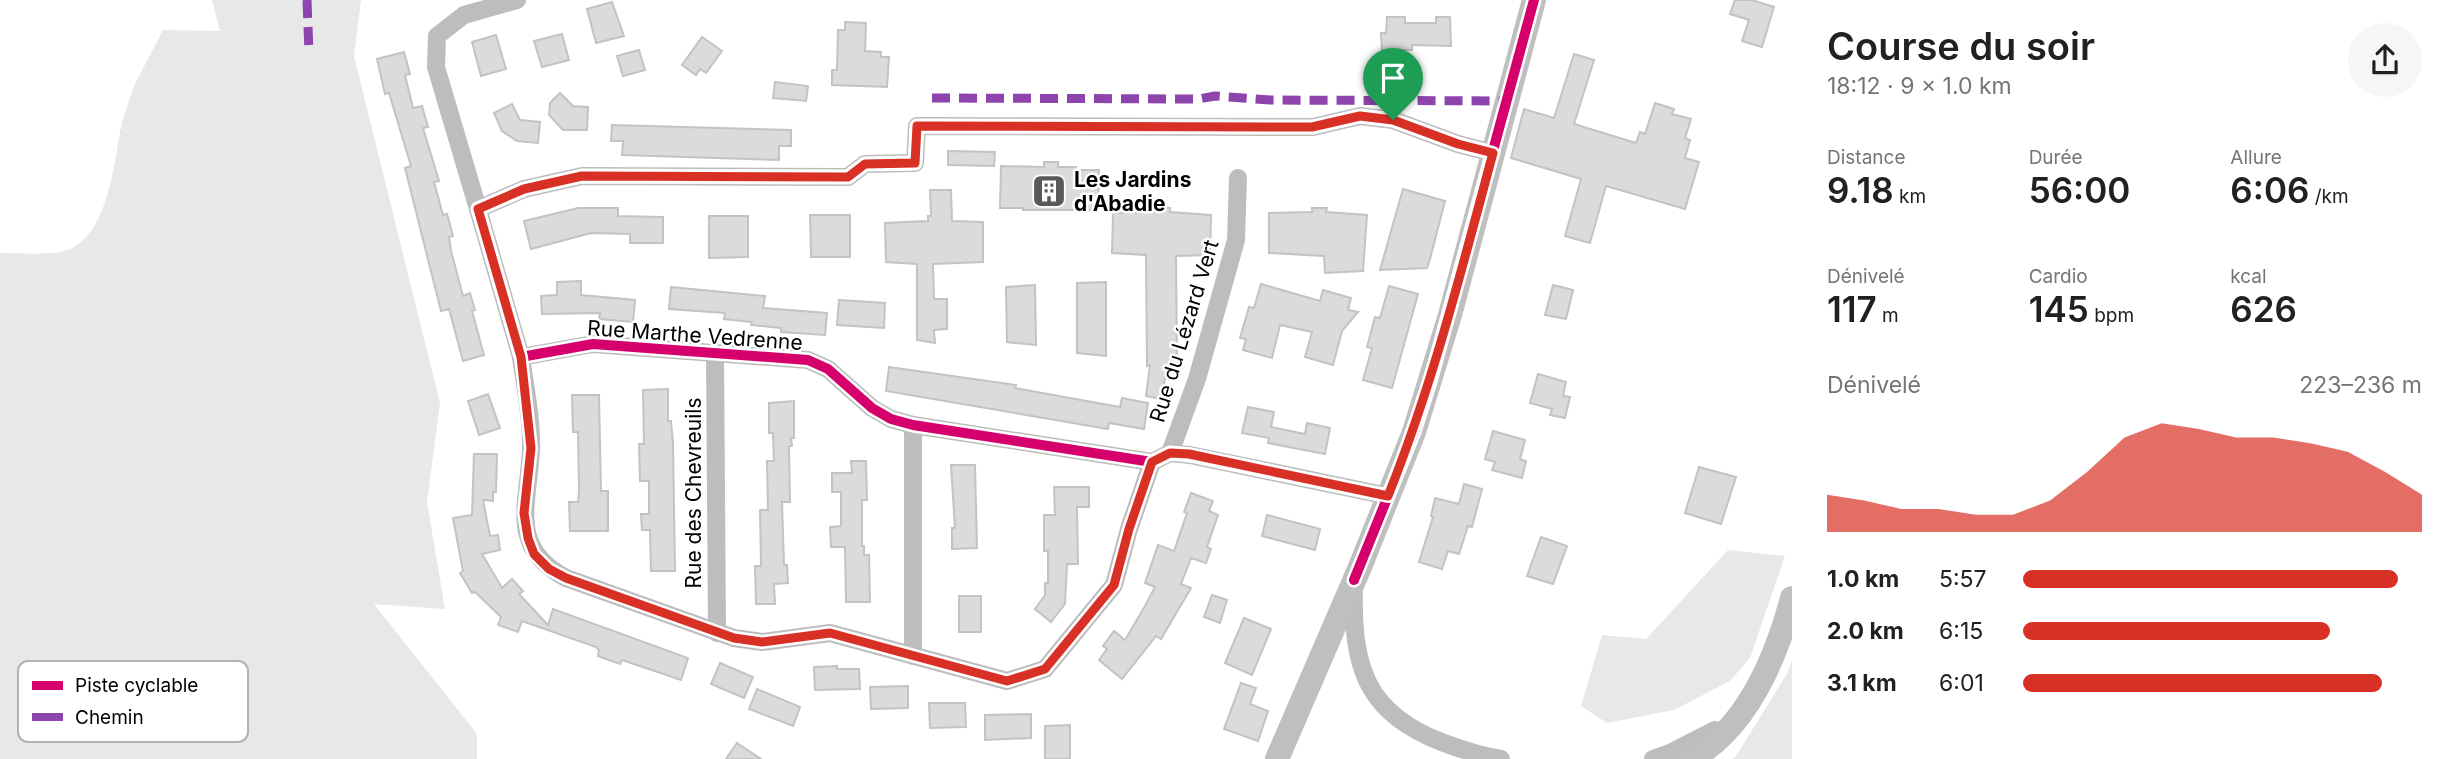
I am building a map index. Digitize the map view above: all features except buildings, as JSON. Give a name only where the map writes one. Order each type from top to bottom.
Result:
[{"type":"street","points":[[517,0],[464,15],[437,36],[436,67],[521,357],[531,448],[524,513],[534,554],[549,569],[566,578],[717,633],[762,642],[830,633],[1007,681],[1045,669],[1114,585],[1129,529],[1152,462],[1170,453],[1189,454],[1388,496]]},
{"type":"street","points":[[1277,759],[1414,432],[1434,369],[1534,0]]},
{"type":"street","points":[[478,209],[524,189],[582,176],[848,177],[865,164],[915,163],[917,126],[1312,127],[1360,116],[1393,120],[1458,144],[1493,153]]},
{"type":"street","name":"Rue du Lézard Vert","points":[[1170,453],[1197,379],[1236,240],[1238,178]]},
{"type":"street","name":"Rue Marthe Vedrenne","points":[[521,357],[593,344],[808,360],[828,369],[872,408],[891,419],[913,425],[1152,462]]},
{"type":"street","name":"Rue des Chevreuils","points":[[715,353],[717,633]]},
{"type":"street","points":[[913,425],[913,656]]},
{"type":"street","points":[[1354,579],[1353,620],[1356,645],[1368,683],[1383,708],[1420,733],[1471,752],[1502,759]]},
{"type":"street","points":[[1691,759],[1717,741],[1740,716],[1776,650],[1792,598]]},
{"type":"street","points":[[1286,759],[1316,666]]},
{"type":"street","points":[[1653,759],[1688,745],[1740,716]]},
{"type":"shaded area","points":[[212,0],[361,0],[354,56],[440,403],[427,502],[445,609],[374,604],[477,734],[477,759],[0,759],[0,253],[60,252],[76,246],[89,234],[106,200],[121,126],[134,140],[121,125],[134,86],[163,30],[220,31]]},
{"type":"shaded area","points":[[1728,550],[1785,556],[1750,658],[1730,681],[1674,710],[1607,723],[1581,706],[1602,635],[1646,639]]},
{"type":"shaded area","points":[[1792,660],[1792,759],[1732,759],[1788,672]]},
{"type":"marked path","points":[[307,0],[309,53]]},
{"type":"marked path","points":[[932,98],[1199,99],[1215,96],[1270,100],[1507,101]]},
{"type":"cycle path","points":[[1354,580],[1414,432],[1430,382],[1534,0]]},
{"type":"cycle path","points":[[1388,496],[1190,455],[1170,453],[1152,462],[913,425],[891,419],[872,408],[828,369],[808,360],[593,344],[521,357],[478,209],[524,189],[582,176],[848,177],[865,164],[915,163],[917,126],[1313,127],[1360,116],[1393,120],[1458,144],[1493,153]]},
{"type":"place","name":"Les Jardins d'Abadie","points":[[1049,191]]},
{"type":"route","points":[[1360,116],[1393,120],[1458,144],[1493,153],[1430,382],[1414,432],[1388,496],[1189,454],[1170,453],[1152,462],[1129,529],[1114,585],[1045,669],[1007,681],[830,633],[762,642],[734,638],[566,578],[549,569],[534,554],[524,513],[531,448],[521,357],[478,209],[524,189],[582,176],[848,177],[865,164],[915,163],[917,126],[1312,127],[1360,116]]}]
